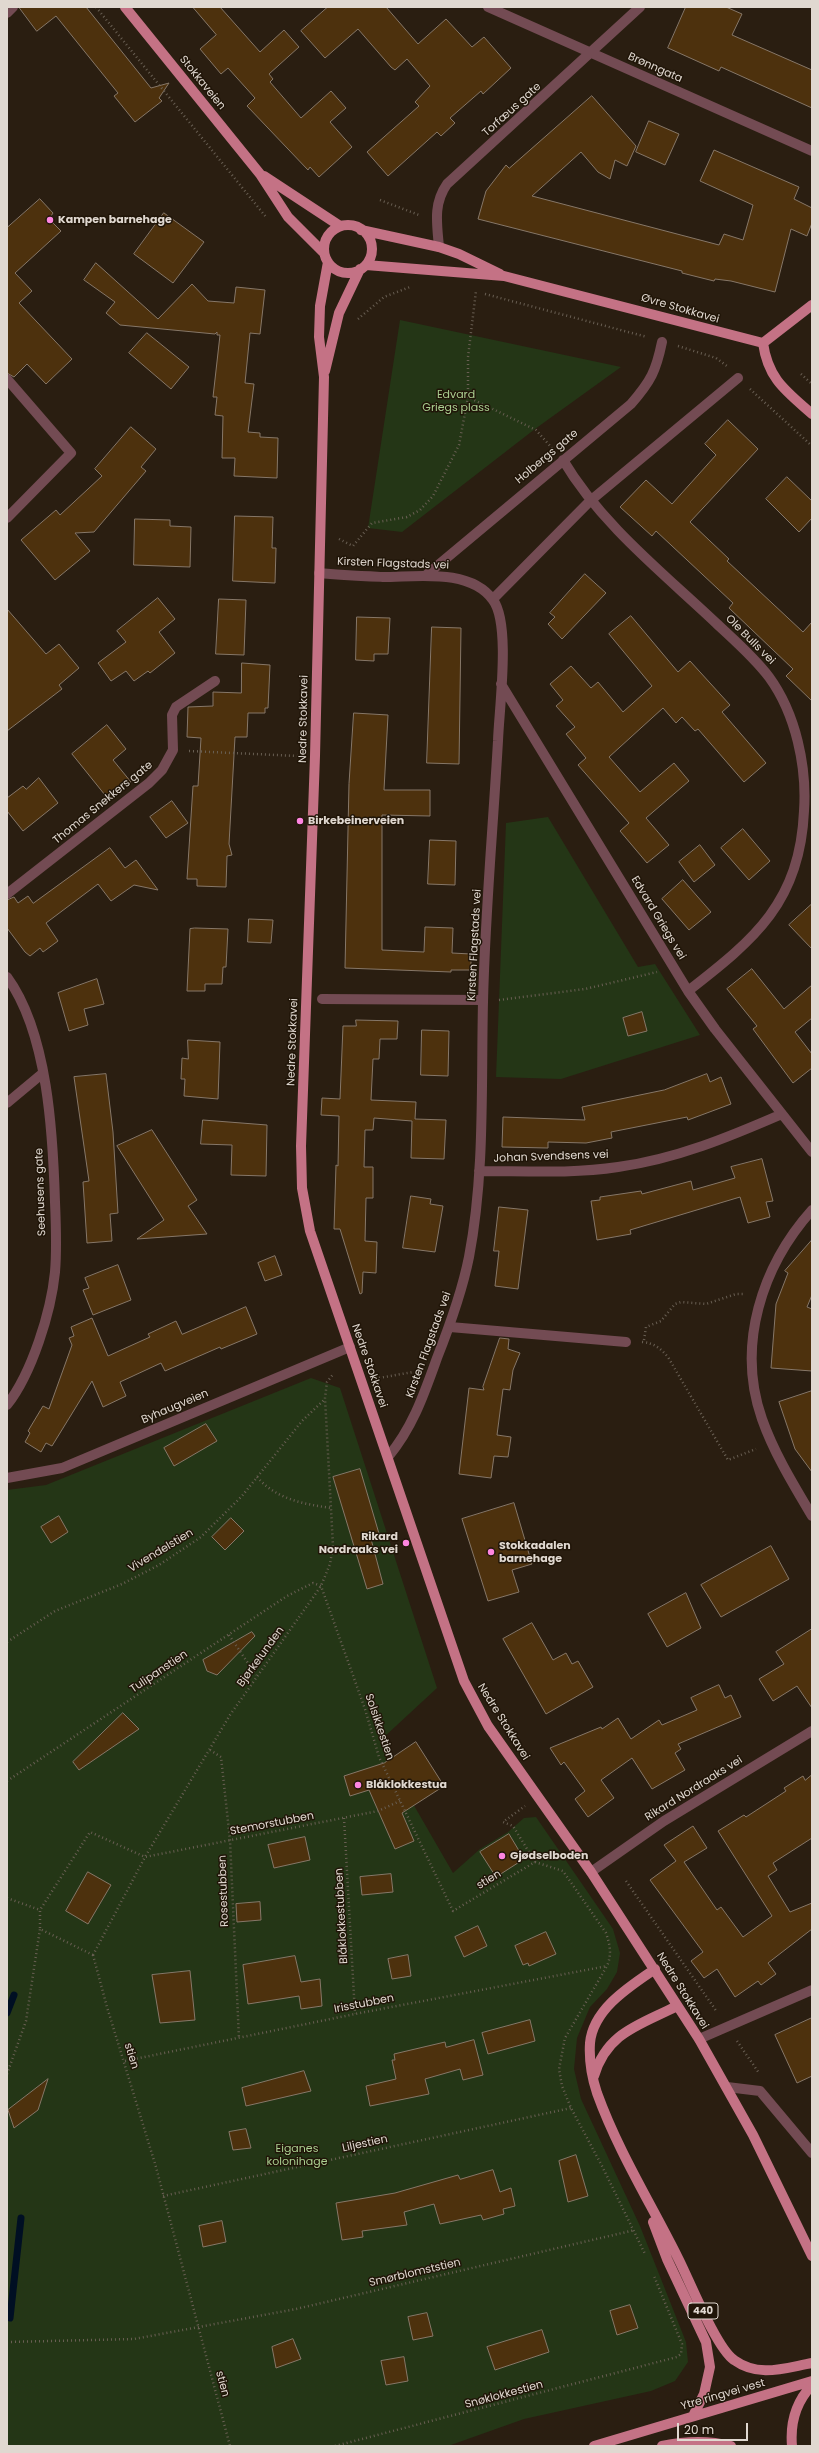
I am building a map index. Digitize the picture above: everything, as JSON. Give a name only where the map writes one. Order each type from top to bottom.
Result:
[{"type":"main road","name":"Stokkaveien","points":[[125,7],[260,174],[288,217],[326,257]]},
{"type":"main road","name":"Stokkaveien","points":[[260,174],[340,226]]},
{"type":"main road","points":[[340,226],[354,226],[361,230],[370,243],[372,251],[363,267],[344,273],[333,268],[326,257],[327,237],[340,226]]},
{"type":"main road","name":"Øvre Stokkavei","points":[[361,230],[439,247],[459,254],[504,276]]},
{"type":"main road","name":"Nedre Stokkavei","points":[[326,257],[320,306],[319,337],[324,377],[315,756],[301,1146],[302,1188],[310,1231],[464,1681],[488,1726],[591,1872],[699,2039],[727,2087],[812,2256]]},
{"type":"main road","name":"Nedre Stokkavei","points":[[324,377],[338,313],[363,267]]},
{"type":"main road","name":"Øvre Stokkavei","points":[[363,267],[504,276],[763,343]]},
{"type":"main road","points":[[812,305],[763,343],[768,368],[785,390],[812,414]]},
{"type":"main road","name":"440","points":[[655,1970],[616,1999],[596,2025],[590,2041],[594,2078],[603,2108],[639,2186],[677,2256],[714,2333],[732,2359],[748,2368],[764,2372],[812,2363]]},
{"type":"main road","points":[[594,2078],[606,2048],[619,2036],[677,2006]]},
{"type":"main road","name":"440","points":[[639,2186],[667,2259],[706,2342],[710,2367],[704,2394],[693,2416]]},
{"type":"main road","name":"Ytre ringvei vest","points":[[594,2446],[812,2381]]},
{"type":"main road","points":[[792,2446],[791,2430],[794,2414],[800,2401],[812,2385]]},
{"type":"main road","points":[[662,2446],[694,2441],[716,2442],[731,2446]]},
{"type":"street","points":[[7,13],[13,7]]},
{"type":"street","name":"Brønngata","points":[[488,7],[812,151]]},
{"type":"street","name":"Torfæus gate","points":[[439,247],[437,205],[439,196],[447,184],[562,81],[589,53],[640,7]]},
{"type":"street","name":"Holbergs gate","points":[[425,576],[631,404],[649,384],[657,364],[662,342]]},
{"type":"street","points":[[493,599],[590,501],[738,378]]},
{"type":"street","points":[[7,379],[71,453],[7,518]]},
{"type":"street","name":"Ole Bulls vei","points":[[563,460],[590,501],[618,531],[748,653],[770,678],[789,714],[801,756],[806,789],[804,826],[799,853],[789,884],[769,917],[750,942],[688,991]]},
{"type":"street","name":"Kirsten Flagstads vei","points":[[319,573],[425,576],[470,582],[484,590],[493,599],[499,609],[502,622],[501,684],[483,1000],[479,1171],[470,1255],[450,1327],[418,1410],[406,1435],[388,1457]]},
{"type":"street","name":"Thomas Snekkers gate","points":[[7,894],[150,783],[162,770],[173,750],[173,711],[176,707],[215,681]]},
{"type":"street","name":"Edvard Griegs vei","points":[[501,684],[688,991],[812,1152]]},
{"type":"street","name":"Seehusens gate","points":[[7,977],[25,1010],[43,1074],[54,1171],[55,1272],[44,1325],[28,1366],[7,1405]]},
{"type":"street","points":[[322,999],[483,1000]]},
{"type":"street","points":[[7,1103],[43,1074]]},
{"type":"street","name":"Johan Svendsens vei","points":[[479,1171],[568,1171],[618,1167],[677,1155],[730,1137],[782,1114]]},
{"type":"street","points":[[812,1210],[784,1246],[760,1297],[753,1334],[754,1378],[761,1417],[771,1444],[812,1516]]},
{"type":"street","points":[[450,1327],[626,1342]]},
{"type":"street","name":"Byhaugveien","points":[[7,1478],[62,1468],[350,1347]]},
{"type":"street","name":"Rikard Nordraaks vei","points":[[591,1872],[664,1821],[812,1731]]},
{"type":"street","points":[[699,2039],[728,2028],[812,1990]]},
{"type":"street","points":[[727,2087],[760,2091],[812,2152]]},
{"type":"path","points":[[96,7],[270,223]]},
{"type":"path","points":[[380,200],[422,216]]},
{"type":"path","points":[[358,319],[384,297],[399,290],[417,285]]},
{"type":"path","points":[[469,290],[532,305],[716,358],[812,446]]},
{"type":"path","points":[[339,539],[353,546],[372,522],[407,517],[420,510],[434,496],[459,445],[468,397],[468,357],[476,291]]},
{"type":"path","points":[[801,374],[812,384]]},
{"type":"path","points":[[468,397],[536,430],[563,460]]},
{"type":"path","points":[[173,750],[315,756]]},
{"type":"path","points":[[483,1000],[585,989],[673,966]]},
{"type":"path","points":[[644,1342],[646,1327],[661,1320],[675,1304],[681,1302],[706,1304],[736,1294],[760,1297]]},
{"type":"path","points":[[626,1342],[651,1343],[660,1348],[668,1357],[728,1460],[771,1444]]},
{"type":"path","name":"Bjørkelunden","points":[[93,1955],[145,1857],[256,1675],[321,1586],[330,1564],[333,1546],[325,1398],[327,1382],[336,1372]]},
{"type":"path","points":[[377,1379],[389,1375],[416,1372]]},
{"type":"path","name":"Vivendelstien","points":[[7,1642],[55,1611],[122,1584],[171,1557],[201,1537],[242,1496],[302,1421],[325,1398]]},
{"type":"path","points":[[257,1477],[270,1491],[279,1496],[331,1508]]},
{"type":"path","name":"Tulipanstien","points":[[7,1781],[304,1586],[313,1583],[321,1586]]},
{"type":"path","name":"Solsikkestien","points":[[321,1586],[365,1709],[379,1757],[453,1911]]},
{"type":"path","points":[[228,1636],[256,1675]]},
{"type":"path","name":"Rosestubben","points":[[210,1750],[221,1757],[230,1840],[239,2039]]},
{"type":"path","name":"stien","points":[[453,1911],[535,1862],[513,1826],[503,1822],[537,1797]]},
{"type":"path","name":"Stemorstubben","points":[[145,1857],[378,1811],[400,1801]]},
{"type":"path","name":"Blåklokkestubben","points":[[344,1818],[355,2014]]},
{"type":"path","points":[[7,2074],[26,2021],[40,1929],[40,1910],[90,1832],[145,1857]]},
{"type":"path","points":[[626,1881],[728,2028]]},
{"type":"path","points":[[7,1898],[40,1910]]},
{"type":"path","points":[[40,1929],[93,1955]]},
{"type":"path","name":"stien","points":[[93,1955],[163,2196],[230,2446]]},
{"type":"path","name":"Irisstubben","points":[[125,2061],[239,2039],[355,2014],[607,1966]]},
{"type":"path","name":"Liljestien","points":[[163,2196],[571,2108]]},
{"type":"path","name":"Smørblomststien","points":[[198,2327],[296,2309],[635,2230]]},
{"type":"path","points":[[7,2342],[134,2339],[198,2327]]},
{"type":"path","name":"Snøklokkestien","points":[[335,2446],[677,2357]]},
{"type":"green space","name":"Edvard Griegs plass","points":[[400,320],[621,367],[535,429],[402,532],[368,528]]},
{"type":"green space","points":[[548,817],[638,967],[655,964],[700,1035],[561,1079],[496,1077],[506,823]]},
{"type":"green space","name":"Eiganes kolonihage","points":[[311,1378],[340,1388],[437,1688],[383,1738],[386,1757],[453,1873],[480,1849],[508,1832],[524,1818],[536,1817],[613,1929],[620,1953],[617,1972],[607,1989],[590,2007],[577,2038],[574,2069],[581,2099],[640,2226],[686,2342],[688,2362],[675,2381],[651,2391],[524,2419],[448,2446],[7,2446],[7,1490],[46,1485]]},
{"type":"building","points":[[19,7],[86,7],[151,88],[169,83],[159,98],[162,101],[135,122],[114,96],[118,93],[56,16],[37,31]]},
{"type":"building","points":[[193,7],[220,7],[260,52],[284,30],[299,47],[269,74],[273,79],[270,82],[301,118],[331,91],[346,108],[330,122],[352,147],[319,177],[310,167],[308,170],[247,106],[255,98],[228,68],[221,74],[200,49],[216,35]]},
{"type":"building","points":[[328,7],[386,7],[418,44],[446,19],[472,47],[484,37],[511,68],[483,94],[481,91],[450,118],[455,123],[441,136],[437,132],[388,176],[367,152],[419,106],[415,102],[430,86],[407,59],[395,70],[391,67],[358,29],[325,58],[301,31]]},
{"type":"building","points":[[686,7],[726,7],[742,14],[732,35],[812,70],[812,108],[721,67],[719,71],[668,48]]},
{"type":"building","points":[[592,96],[636,146],[627,166],[615,160],[610,179],[598,172],[581,152],[532,196],[719,245],[724,234],[743,240],[753,205],[700,181],[714,150],[799,187],[794,199],[812,208],[812,223],[807,236],[791,229],[775,292],[731,281],[715,279],[714,281],[682,273],[682,271],[478,219],[486,191],[506,165],[509,168]]},
{"type":"building","points":[[649,121],[679,134],[665,165],[636,152]]},
{"type":"building","points":[[40,199],[53,213],[49,219],[61,231],[15,273],[32,291],[19,303],[72,359],[46,384],[27,364],[14,377],[7,373],[7,228]]},
{"type":"building","points":[[164,213],[204,242],[173,283],[134,254]]},
{"type":"building","points":[[96,263],[158,319],[192,284],[208,301],[234,303],[236,287],[265,290],[260,334],[250,333],[245,383],[254,384],[248,432],[260,433],[260,437],[278,438],[277,478],[234,476],[235,458],[222,458],[223,416],[215,415],[217,397],[213,397],[220,335],[217,335],[217,332],[215,334],[120,325],[106,313],[115,302],[84,280]]},
{"type":"building","points":[[147,333],[189,367],[171,389],[129,353]]},
{"type":"building","points":[[728,420],[758,449],[690,522],[729,559],[727,561],[803,632],[812,622],[812,701],[786,676],[793,669],[729,608],[733,603],[656,531],[652,536],[620,507],[646,480],[672,504],[716,455],[705,444]]},
{"type":"building","points":[[131,427],[156,449],[141,467],[146,471],[94,532],[75,533],[90,551],[55,580],[21,540],[56,510],[60,515],[102,476],[95,469]]},
{"type":"building","points":[[787,477],[812,501],[812,518],[799,532],[766,499]]},
{"type":"building","points":[[235,516],[273,517],[272,548],[276,548],[275,583],[233,581]]},
{"type":"building","points":[[135,519],[170,520],[170,526],[191,527],[190,567],[134,565]]},
{"type":"building","points":[[585,574],[606,593],[562,639],[548,624],[555,617],[550,613]]},
{"type":"building","points":[[158,598],[175,619],[159,632],[175,653],[150,673],[148,671],[134,681],[126,671],[111,681],[98,663],[126,642],[117,631]]},
{"type":"building","points":[[219,599],[246,600],[244,655],[216,654]]},
{"type":"building","points":[[7,609],[46,654],[59,644],[79,668],[59,685],[62,689],[7,731]]},
{"type":"building","points":[[631,616],[678,672],[690,661],[730,705],[722,712],[766,763],[744,782],[698,729],[695,731],[682,717],[676,723],[663,708],[609,757],[640,792],[674,763],[689,781],[646,818],[669,845],[647,863],[620,831],[629,823],[578,765],[586,758],[566,734],[575,727],[556,706],[563,700],[550,684],[571,666],[591,688],[598,682],[623,712],[652,686],[609,634]]},
{"type":"building","points":[[357,617],[390,618],[388,654],[374,654],[374,661],[356,660]]},
{"type":"building","points":[[432,627],[461,628],[459,764],[427,763]]},
{"type":"building","points":[[242,663],[270,665],[268,708],[265,708],[265,713],[248,713],[247,737],[235,737],[229,844],[232,855],[227,856],[226,887],[197,886],[197,879],[187,879],[193,786],[198,786],[201,738],[187,737],[188,707],[213,706],[213,692],[241,693]]},
{"type":"building","points":[[354,713],[388,715],[384,790],[430,790],[430,816],[382,815],[382,950],[424,952],[425,927],[453,928],[452,953],[471,954],[471,970],[451,970],[451,972],[345,968],[349,784]]},
{"type":"building","points":[[107,725],[126,749],[113,760],[131,782],[109,800],[72,754]]},
{"type":"building","points":[[39,778],[58,803],[23,831],[7,811],[7,798],[23,786],[26,789]]},
{"type":"building","points":[[172,801],[188,823],[166,838],[150,817]]},
{"type":"building","points":[[743,829],[770,861],[749,880],[721,848]]},
{"type":"building","points":[[430,840],[456,841],[455,885],[428,884]]},
{"type":"building","points":[[700,845],[715,865],[694,882],[679,862]]},
{"type":"building","points":[[110,848],[125,868],[136,860],[158,890],[134,885],[111,901],[98,884],[46,923],[58,941],[43,952],[40,948],[30,956],[25,952],[7,928],[7,900],[14,897],[18,903],[28,896],[33,903]]},
{"type":"building","points":[[683,880],[711,912],[689,930],[662,899]]},
{"type":"building","points":[[812,904],[812,949],[789,925]]},
{"type":"building","points":[[249,919],[273,920],[271,943],[248,942]]},
{"type":"building","points":[[190,929],[228,929],[226,967],[223,967],[222,984],[205,984],[205,991],[187,991]]},
{"type":"building","points":[[752,969],[784,1009],[812,985],[812,1018],[795,1032],[812,1054],[812,1068],[793,1083],[753,1029],[757,1026],[727,989]]},
{"type":"building","points":[[97,979],[104,1004],[84,1009],[88,1025],[69,1031],[58,993]]},
{"type":"building","points":[[642,1012],[647,1031],[628,1036],[623,1018]]},
{"type":"building","points":[[356,1020],[398,1021],[397,1039],[380,1039],[379,1059],[373,1059],[371,1100],[416,1102],[415,1119],[446,1120],[444,1159],[411,1158],[412,1121],[374,1118],[373,1130],[365,1130],[364,1167],[373,1167],[373,1198],[366,1198],[365,1241],[377,1242],[376,1273],[363,1272],[362,1293],[360,1294],[340,1229],[334,1229],[336,1165],[338,1166],[339,1116],[321,1115],[322,1098],[340,1099],[343,1026],[356,1026]]},
{"type":"building","points":[[422,1030],[449,1031],[448,1076],[421,1075]]},
{"type":"building","points":[[188,1040],[220,1042],[218,1099],[184,1096],[185,1079],[181,1079],[182,1058],[188,1059]]},
{"type":"building","points":[[106,1074],[113,1132],[118,1213],[110,1214],[112,1241],[87,1243],[83,1182],[89,1181],[74,1077]]},
{"type":"building","points":[[707,1074],[710,1082],[721,1077],[731,1104],[688,1120],[687,1117],[611,1132],[612,1138],[586,1143],[548,1142],[548,1148],[502,1147],[503,1117],[585,1120],[582,1107],[664,1090]]},
{"type":"building","points":[[203,1120],[267,1125],[266,1176],[231,1175],[232,1145],[201,1144]]},
{"type":"building","points":[[152,1130],[197,1200],[188,1206],[207,1234],[137,1239],[164,1220],[117,1146]]},
{"type":"building","points":[[762,1159],[773,1201],[766,1202],[770,1217],[748,1223],[740,1197],[630,1230],[631,1234],[597,1240],[591,1201],[600,1200],[600,1197],[641,1191],[642,1194],[691,1181],[693,1190],[735,1178],[731,1167]]},
{"type":"building","points":[[411,1196],[431,1199],[430,1204],[443,1206],[435,1252],[403,1248]]},
{"type":"building","points":[[499,1207],[528,1210],[518,1289],[495,1286],[499,1251],[494,1251]]},
{"type":"building","points":[[812,1240],[812,1295],[807,1307],[812,1309],[812,1371],[771,1368],[776,1304],[788,1273],[785,1271]]},
{"type":"building","points":[[275,1256],[282,1275],[265,1281],[258,1263]]},
{"type":"building","points":[[118,1265],[131,1300],[93,1315],[83,1290],[89,1288],[85,1278]]},
{"type":"building","points":[[246,1307],[257,1334],[221,1349],[220,1347],[165,1371],[161,1363],[120,1382],[126,1396],[103,1407],[92,1381],[52,1446],[46,1443],[41,1452],[25,1442],[30,1433],[28,1431],[43,1406],[49,1409],[72,1345],[69,1338],[74,1336],[71,1327],[92,1318],[108,1356],[150,1337],[148,1334],[176,1321],[182,1334]]},
{"type":"building","points":[[500,1338],[509,1339],[508,1349],[520,1353],[513,1370],[510,1390],[503,1389],[497,1435],[511,1437],[508,1457],[494,1456],[491,1478],[459,1474],[469,1388],[484,1390],[483,1387]]},
{"type":"building","points":[[812,1391],[812,1472],[795,1449],[779,1402]]},
{"type":"building","points":[[206,1424],[217,1441],[174,1466],[164,1448]]},
{"type":"building","points":[[360,1469],[380,1537],[371,1539],[383,1584],[367,1589],[333,1477]]},
{"type":"building","points":[[514,1503],[532,1564],[512,1570],[519,1592],[488,1601],[462,1519]]},
{"type":"building","points":[[59,1516],[68,1532],[51,1543],[41,1527]]},
{"type":"building","points":[[231,1518],[244,1531],[225,1550],[212,1537]]},
{"type":"building","points":[[771,1546],[789,1579],[721,1617],[701,1585]]},
{"type":"building","points":[[686,1593],[701,1628],[667,1647],[648,1614]]},
{"type":"building","points":[[532,1623],[553,1660],[566,1653],[572,1664],[578,1661],[593,1687],[546,1714],[503,1639]]},
{"type":"building","points":[[812,1629],[812,1708],[797,1686],[773,1701],[759,1679],[784,1664],[776,1652]]},
{"type":"building","points":[[252,1632],[255,1636],[217,1675],[207,1671],[203,1660]]},
{"type":"building","points":[[719,1685],[725,1698],[731,1695],[741,1717],[678,1744],[681,1749],[675,1753],[685,1770],[652,1789],[632,1758],[601,1780],[614,1798],[588,1817],[575,1799],[585,1791],[564,1762],[561,1765],[550,1748],[601,1727],[602,1729],[618,1718],[631,1739],[659,1720],[662,1725],[697,1710],[691,1698]]},
{"type":"building","points":[[123,1713],[139,1729],[79,1770],[73,1762]]},
{"type":"building","points":[[416,1742],[444,1786],[402,1813],[414,1841],[395,1849],[369,1790],[350,1796],[344,1776],[384,1763]]},
{"type":"building","points":[[812,1775],[812,1838],[773,1863],[777,1870],[768,1876],[790,1912],[812,1903],[812,1929],[768,1963],[776,1974],[761,1985],[758,1981],[735,1997],[717,1969],[704,1978],[691,1961],[703,1952],[650,1880],[676,1861],[664,1845],[693,1826],[707,1848],[684,1862],[717,1910],[721,1907],[743,1937],[772,1916],[718,1831],[744,1815],[746,1817],[786,1791],[784,1788],[803,1776],[805,1780]]},
{"type":"building","name":"Gjødselboden","points":[[509,1834],[524,1859],[496,1877],[480,1852]]},
{"type":"building","points":[[305,1837],[310,1860],[274,1868],[268,1845]]},
{"type":"building","points":[[88,1872],[111,1885],[88,1924],[66,1911]]},
{"type":"building","points":[[391,1874],[393,1892],[362,1895],[360,1877]]},
{"type":"building","points":[[260,1902],[261,1920],[237,1922],[236,1904]]},
{"type":"building","points":[[478,1926],[487,1946],[464,1957],[455,1937]]},
{"type":"building","points":[[546,1932],[556,1954],[529,1966],[528,1963],[523,1965],[515,1946]]},
{"type":"building","points":[[408,1955],[411,1976],[392,1979],[388,1959]]},
{"type":"building","points":[[295,1956],[301,1982],[320,1979],[322,2006],[301,2009],[299,1996],[248,2004],[243,1965]]},
{"type":"building","points":[[190,1971],[195,2020],[160,2023],[152,1975]]},
{"type":"building","points":[[812,2018],[812,2076],[797,2083],[775,2035]]},
{"type":"building","points":[[530,2020],[535,2041],[488,2054],[482,2033]]},
{"type":"building","points":[[474,2040],[483,2075],[463,2080],[460,2069],[425,2079],[429,2094],[370,2106],[366,2086],[396,2079],[392,2060],[395,2060],[394,2054],[445,2042],[446,2047]]},
{"type":"building","points":[[304,2071],[311,2091],[246,2106],[242,2088]]},
{"type":"building","points":[[48,2079],[38,2110],[14,2128],[8,2110]]},
{"type":"building","points":[[246,2129],[251,2148],[233,2150],[229,2132]]},
{"type":"building","points":[[576,2155],[588,2196],[568,2202],[559,2161]]},
{"type":"building","points":[[493,2170],[500,2192],[511,2188],[515,2206],[503,2209],[504,2214],[483,2220],[481,2215],[440,2224],[434,2204],[404,2212],[407,2225],[362,2231],[363,2237],[342,2240],[336,2203],[395,2193],[458,2175],[460,2179]]},
{"type":"building","points":[[222,2221],[226,2242],[203,2247],[199,2226]]},
{"type":"building","points":[[630,2305],[638,2328],[617,2335],[610,2311]]},
{"type":"building","points":[[427,2313],[433,2336],[413,2340],[408,2317]]},
{"type":"building","points":[[542,2330],[549,2352],[495,2370],[487,2347]]},
{"type":"building","points":[[293,2339],[301,2359],[276,2368],[272,2347]]},
{"type":"building","points":[[404,2357],[408,2381],[386,2385],[381,2361]]},
{"type":"waterway","points":[[7,2013],[14,1995]]},
{"type":"waterway","points":[[10,2318],[21,2218]]},
{"type":"place","name":"Kampen barnehage","points":[[50,220]]},
{"type":"place","name":"Birkebeinerveien","points":[[300,821]]},
{"type":"place","name":"Rikard Nordraaks vei","points":[[406,1543]]},
{"type":"place","name":"Stokkadalen barnehage","points":[[491,1552]]},
{"type":"place","name":"Blåklokkestua","points":[[358,1785]]},
{"type":"place","name":"Gjødselboden","points":[[502,1856]]}]
